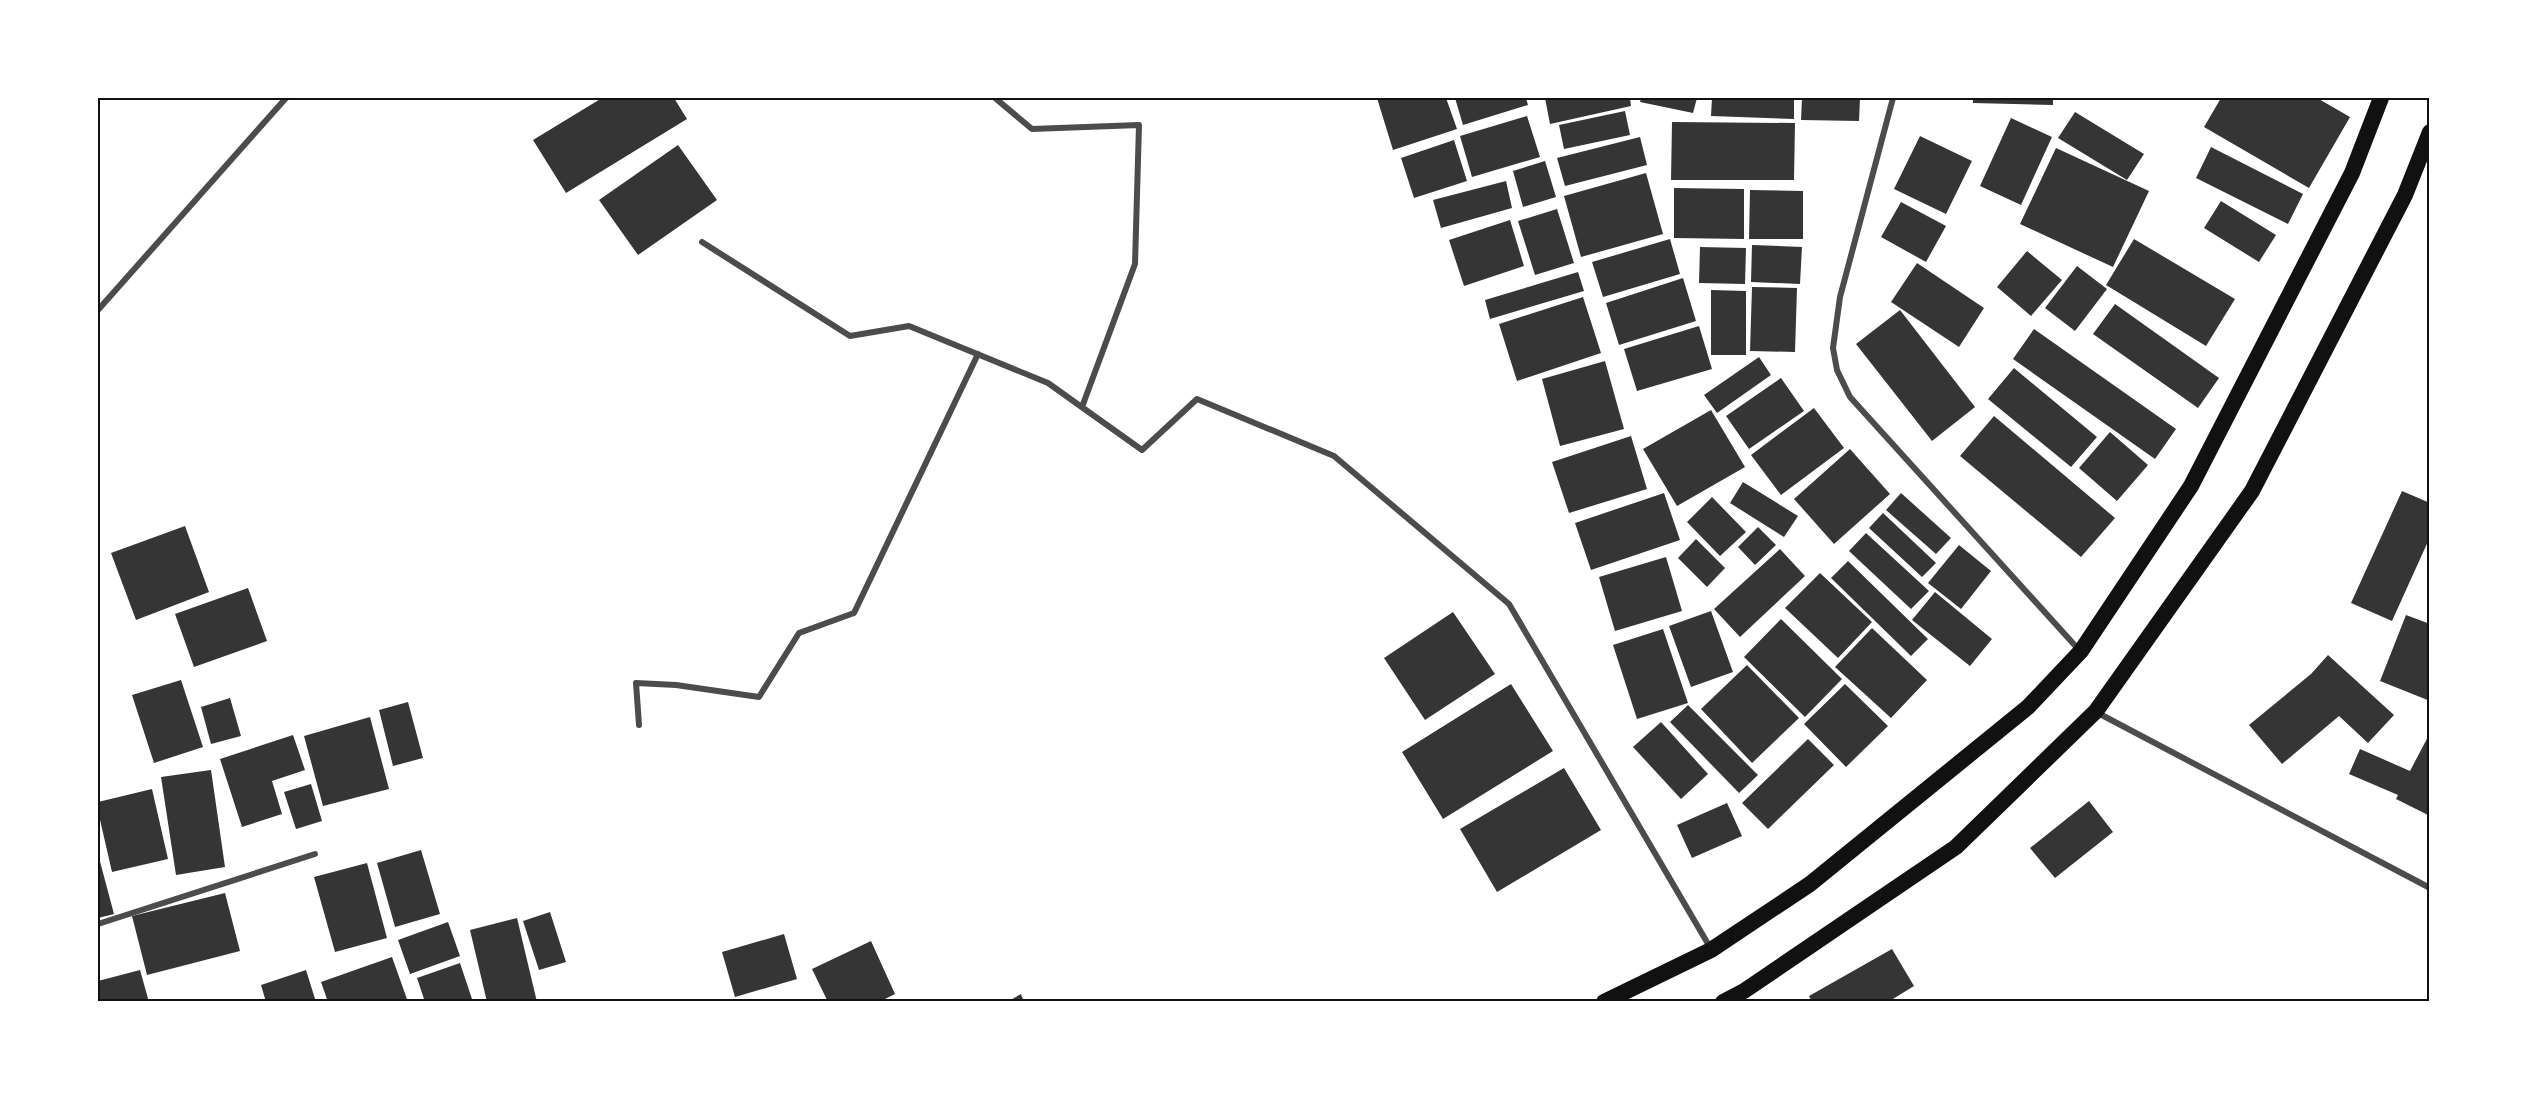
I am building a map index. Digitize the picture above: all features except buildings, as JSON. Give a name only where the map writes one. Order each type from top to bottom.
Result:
[{"type":"highway","points":[[1604,1002],[1711,950],[1810,884],[2028,707],[2081,651],[2192,486],[2352,173],[2381,98]]},
{"type":"highway","points":[[1722,1002],[1744,991],[1956,847],[2096,711],[2252,491],[2404,195],[2430,132]]},
{"type":"street","points":[[99,306],[286,98]]},
{"type":"street","points":[[995,98],[1032,129],[1139,125],[1135,264],[1082,407]]},
{"type":"street","points":[[1893,98],[1840,297],[1833,348],[1837,370],[1850,397],[2081,651]]},
{"type":"street","points":[[702,242],[850,336],[909,326],[1048,383],[1142,450],[1197,399],[1334,456],[1509,604],[1711,950]]},
{"type":"street","points":[[639,724],[636,683],[676,685],[759,697],[799,633],[854,613],[978,354]]},
{"type":"street","points":[[2096,711],[2430,888]]},
{"type":"street","points":[[98,924],[315,854]]}]
